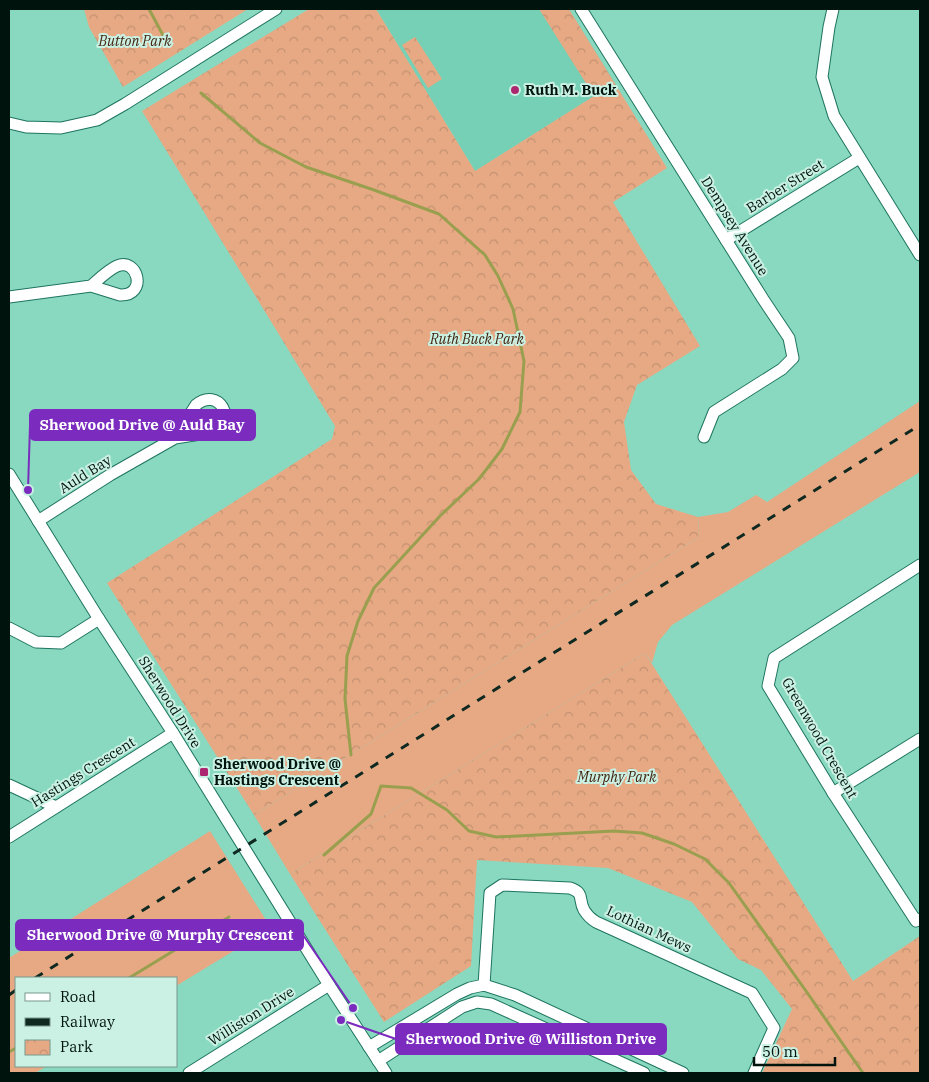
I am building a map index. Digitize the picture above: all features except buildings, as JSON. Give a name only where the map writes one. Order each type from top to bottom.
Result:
[{"type":"street","points":[[9,123],[62,128],[97,120],[128,103],[276,9]]},
{"type":"street","name":"Dempsey Avenue","points":[[581,9],[789,338],[793,358],[782,369],[714,412],[704,437]]},
{"type":"street","points":[[832,9],[822,76],[834,116],[920,256]]},
{"type":"street","name":"Barber Street","points":[[726,240],[859,158]]},
{"type":"street","points":[[9,297],[91,286]]},
{"type":"street","name":"Auld Bay","points":[[38,521],[110,475],[175,438]]},
{"type":"street","name":"Sherwood Drive","points":[[9,474],[386,1073]]},
{"type":"street","name":"Greenwood Crescent","points":[[920,565],[774,658],[768,686],[833,793],[916,921],[920,919]]},
{"type":"street","points":[[9,628],[36,642],[61,643],[99,619]]},
{"type":"street","name":"Hastings Crescent","points":[[9,837],[173,733]]},
{"type":"street","points":[[833,793],[920,739]]},
{"type":"street","points":[[9,785],[56,807]]},
{"type":"street","name":"Lothian Mews","points":[[484,985],[490,893],[502,885],[570,888],[576,890],[580,895],[585,912],[596,922],[752,993],[774,1028],[754,1073]]},
{"type":"street","name":"Williston Drive","points":[[189,1073],[202,1070],[329,985]]},
{"type":"street","points":[[369,1047],[457,994],[470,988],[484,985],[515,995],[683,1073]]},
{"type":"street","points":[[378,1061],[448,1015],[462,1007],[477,1002],[491,1004],[644,1073]]},
{"type":"shaded area","name":"Ruth M. Buck","points":[[376,9],[569,9],[615,83],[475,171]]},
{"type":"green space","name":"Button Park","points":[[84,9],[248,9],[123,87],[89,27]]},
{"type":"green space","name":"Ruth Buck Park","points":[[309,9],[376,9],[475,171],[594,96],[539,9],[569,9],[667,168],[613,202],[700,346],[637,385],[624,422],[631,470],[656,504],[698,517],[699,537],[254,815],[107,583],[332,439],[335,426],[142,111]]},
{"type":"green space","points":[[415,37],[442,79],[428,88],[402,45]]},
{"type":"green space","points":[[920,401],[920,472],[672,625],[658,642],[652,663],[645,653],[290,874],[254,815],[699,537],[698,517],[728,512],[756,495],[767,502]]},
{"type":"green space","name":"Murphy Park","points":[[645,653],[853,981],[920,936],[920,1073],[762,1073],[792,1009],[761,970],[738,959],[692,902],[608,868],[477,860],[471,966],[384,1022],[290,874]]},
{"type":"green space","points":[[210,831],[271,928],[178,985],[178,977],[15,977],[15,1067],[45,1067],[35,1073],[9,1073],[9,958]]},
{"type":"waterway","points":[[149,9],[165,39]]},
{"type":"waterway","points":[[201,93],[260,143],[306,167],[439,214],[485,255],[498,276],[513,309],[524,361],[520,412],[502,449],[479,479],[440,516],[374,588],[358,621],[347,656],[345,699],[351,755]]},
{"type":"waterway","points":[[324,855],[371,814],[381,786],[411,788],[447,810],[469,831],[496,837],[614,831],[642,833],[674,844],[705,859],[729,883],[863,1073]]},
{"type":"waterway","points":[[131,977],[229,917]]},
{"type":"waterway","points":[[9,1052],[15,1049]]},
{"type":"railway","points":[[37,977],[920,425]]},
{"type":"railway","points":[[9,995],[15,991]]},
{"type":"place","name":"Ruth M. Buck","points":[[515,90]]},
{"type":"place","name":"Sherwood Drive @ Auld Bay","points":[[28,490]]},
{"type":"place","name":"Sherwood Drive @ Hastings Crescent","points":[[204,772]]},
{"type":"place","name":"Sherwood Drive @ Murphy Crescent","points":[[353,1008]]},
{"type":"place","name":"Sherwood Drive @ Williston Drive","points":[[341,1020]]}]
